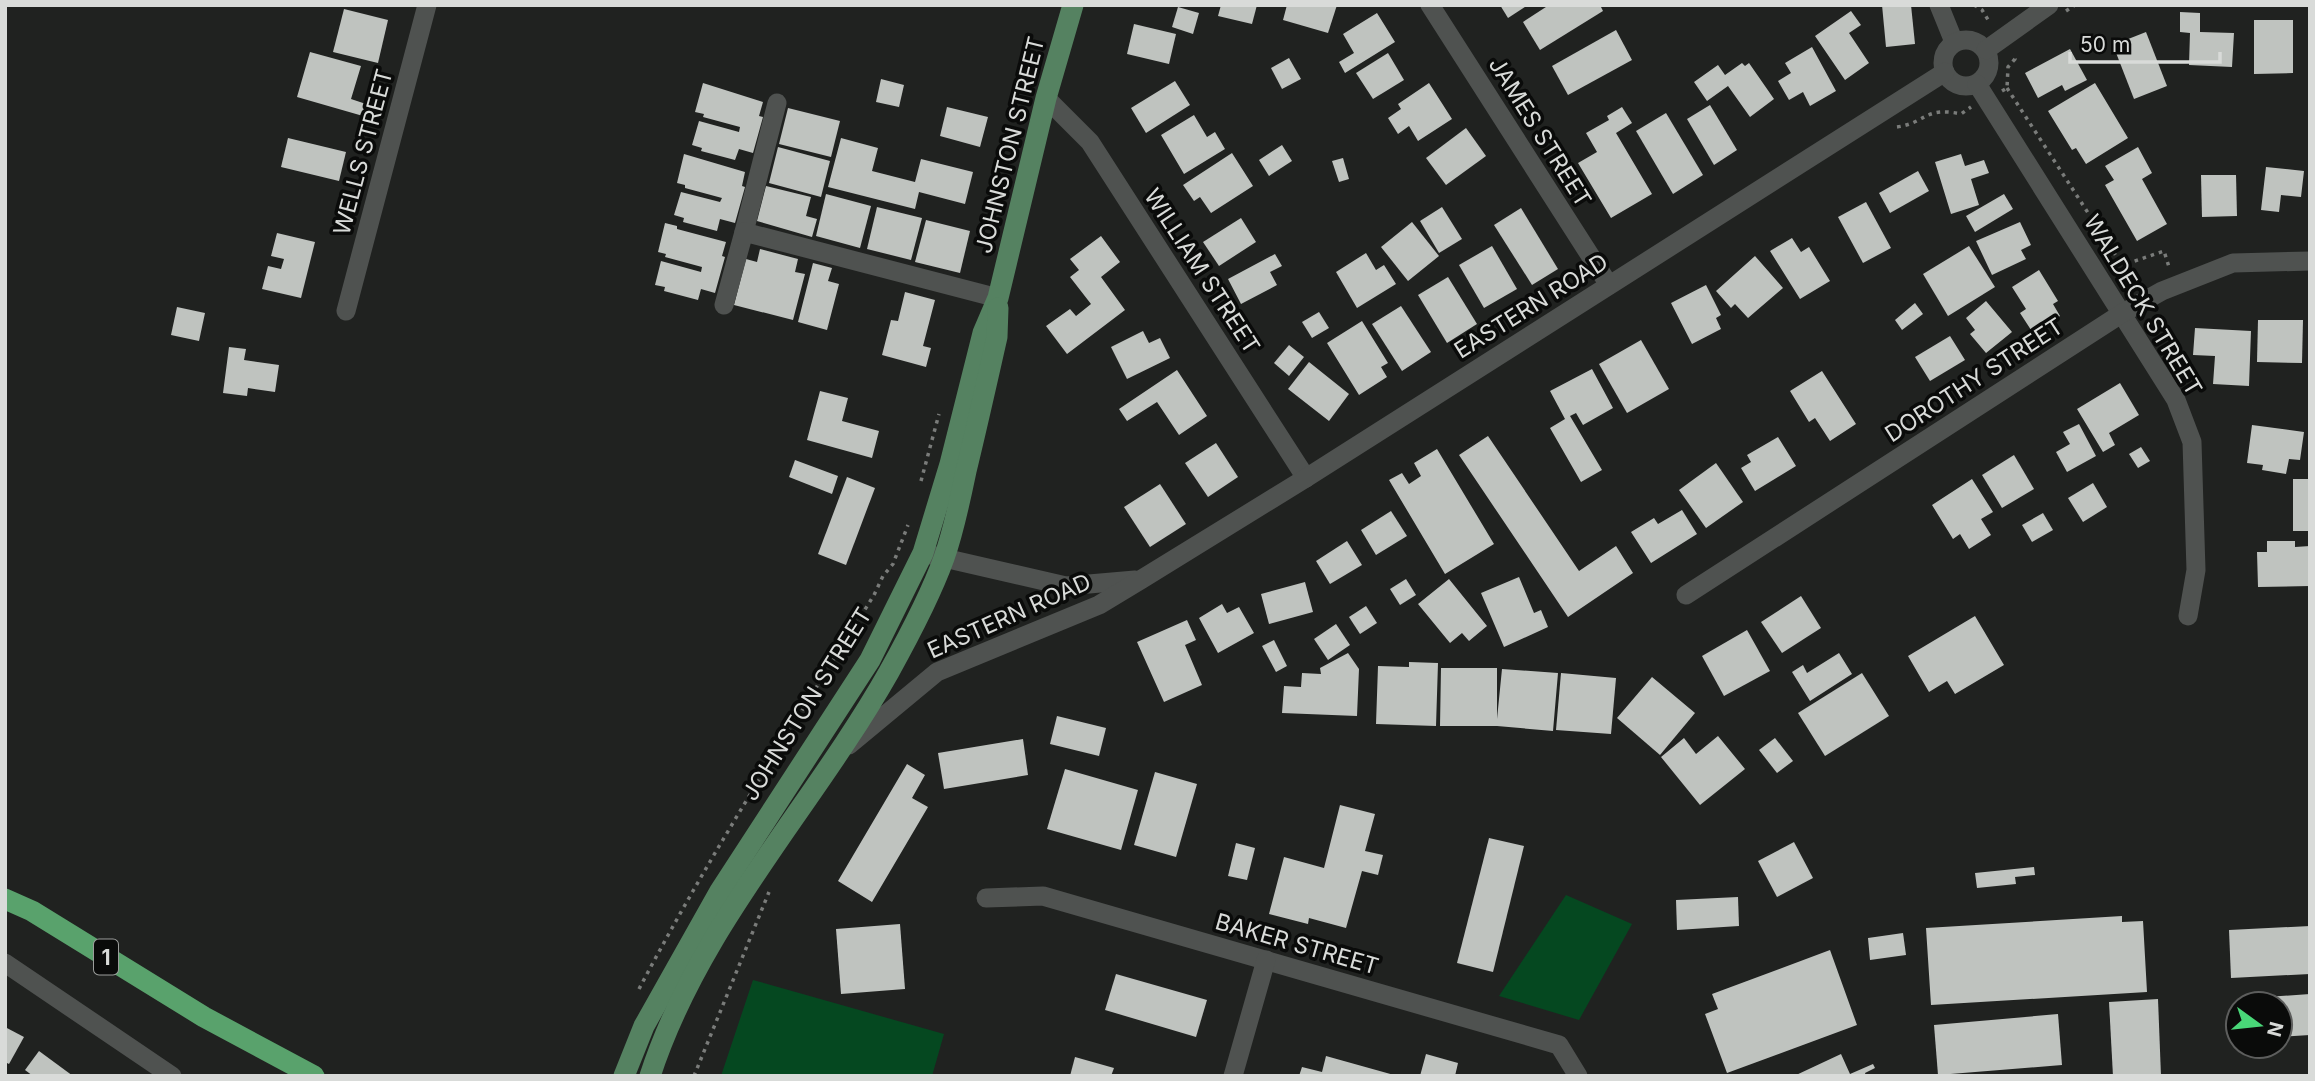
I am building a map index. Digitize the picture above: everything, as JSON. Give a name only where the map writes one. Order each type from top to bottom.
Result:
[{"type":"highway","name":"1","points":[[5,899],[32,911],[204,1017],[314,1076]]},
{"type":"highway","name":"1","points":[[204,1017],[283,1076]]},
{"type":"main road","name":"JOHNSTON STREET","points":[[624,1076],[644,1026],[720,891],[870,660],[923,553],[950,464],[983,333],[998,298],[1046,98],[1073,5]]},
{"type":"main road","name":"JOHNSTON STREET","points":[[650,1076],[691,976],[888,673],[930,591],[944,558],[956,516],[997,337],[998,298]]},
{"type":"street","name":"WELLS STREET","points":[[346,311],[427,5]]},
{"type":"street","name":"JAMES STREET","points":[[1430,5],[1609,285]]},
{"type":"street","points":[[1939,5],[1955,42]]},
{"type":"street","points":[[1986,50],[2049,5]]},
{"type":"street","points":[[1968,39],[1986,50],[1989,57],[1988,73],[1977,84],[1970,86],[1955,83],[1945,72],[1945,52],[1955,42],[1968,39]]},
{"type":"street","name":"EASTERN ROAD","points":[[835,757],[937,673],[1099,605],[1306,478],[1945,72]]},
{"type":"street","name":"WALDECK STREET","points":[[1977,84],[2176,400],[2192,442],[2196,570],[2188,616]]},
{"type":"street","name":"WILLIAM STREET","points":[[1046,98],[1090,142],[1306,478]]},
{"type":"street","points":[[724,305],[777,103]]},
{"type":"street","points":[[744,232],[998,298]]},
{"type":"street","name":"DOROTHY STREET","points":[[1686,595],[2121,314],[2162,291],[2233,263],[2310,261]]},
{"type":"street","name":"EASTERN ROAD","points":[[923,553],[1066,586],[1142,579]]},
{"type":"street","name":"BAKER STREET","points":[[986,898],[1043,896],[1559,1045],[1578,1075]]},
{"type":"street","points":[[1233,1076],[1266,960]]},
{"type":"street","points":[[5,963],[172,1076]]},
{"type":"path","points":[[1973,5],[1982,10],[1990,22]]},
{"type":"path","points":[[2012,54],[2015,59],[2008,67],[2007,88],[2118,258],[2132,262],[2164,251]]},
{"type":"path","points":[[1999,92],[2007,88]]},
{"type":"path","points":[[1893,127],[1905,125],[1932,112],[1944,110],[1961,114],[1968,109]]},
{"type":"path","points":[[920,486],[940,412]]},
{"type":"path","points":[[637,993],[668,934],[773,758],[874,595],[883,576],[894,564],[910,520]]},
{"type":"path","points":[[694,1076],[770,891]]},
{"type":"shaded area","points":[[1566,895],[1632,924],[1579,1020],[1499,996]]},
{"type":"shaded area","points":[[753,980],[944,1034],[932,1076],[721,1076]]},
{"type":"building","points":[[1221,5],[1257,5],[1252,24],[1218,16]]},
{"type":"building","points":[[1287,5],[1337,5],[1328,33],[1283,20]]},
{"type":"building","points":[[1500,5],[1528,5],[1508,18]]},
{"type":"building","points":[[1549,5],[1600,5],[1603,11],[1540,50],[1523,22]]},
{"type":"building","points":[[1882,5],[1911,5],[1915,44],[1886,47]]},
{"type":"building","points":[[1178,7],[1199,13],[1193,34],[1172,27]]},
{"type":"building","points":[[344,9],[388,20],[378,63],[333,52]]},
{"type":"building","points":[[1851,11],[1861,25],[1849,33],[1869,63],[1845,80],[1815,36]]},
{"type":"building","points":[[2180,12],[2200,13],[2200,32],[2234,33],[2232,67],[2189,65],[2190,33],[2180,32]]},
{"type":"building","points":[[1377,13],[1395,42],[1345,73],[1339,62],[1354,53],[1343,34]]},
{"type":"building","points":[[2254,20],[2293,20],[2293,73],[2254,74]]},
{"type":"building","points":[[1134,24],[1176,34],[1169,64],[1127,54]]},
{"type":"building","points":[[1616,30],[1632,60],[1568,95],[1552,66]]},
{"type":"building","points":[[2146,32],[2167,86],[2134,99],[2113,45]]},
{"type":"building","points":[[1812,47],[1836,91],[1810,106],[1803,92],[1789,100],[1778,81],[1791,73],[1785,63]]},
{"type":"building","points":[[2070,49],[2087,80],[2065,91],[2062,85],[2038,98],[2025,73]]},
{"type":"building","points":[[310,52],[361,66],[351,99],[366,104],[363,116],[297,97]]},
{"type":"building","points":[[1388,53],[1404,80],[1373,99],[1356,73]]},
{"type":"building","points":[[1289,58],[1301,79],[1282,89],[1271,68]]},
{"type":"building","points":[[1742,63],[1745,66],[1749,63],[1774,99],[1750,117],[1728,86],[1707,101],[1694,82],[1718,65],[1725,75]]},
{"type":"building","points":[[881,79],[904,85],[899,107],[876,102]]},
{"type":"building","points":[[1175,81],[1190,105],[1146,133],[1131,108]]},
{"type":"building","points":[[703,83],[763,102],[759,116],[763,117],[753,153],[739,149],[735,160],[701,151],[702,148],[692,145],[699,121],[739,132],[740,127],[703,117],[704,114],[695,112]]},
{"type":"building","points":[[1429,83],[1452,119],[1418,141],[1409,126],[1398,134],[1388,118],[1401,109],[1398,104]]},
{"type":"building","points":[[2095,83],[2128,138],[2086,164],[2076,148],[2072,150],[2048,111]]},
{"type":"building","points":[[1710,105],[1737,150],[1714,165],[1687,119]]},
{"type":"building","points":[[947,107],[988,117],[980,147],[940,136]]},
{"type":"building","points":[[1622,107],[1632,123],[1616,133],[1652,194],[1611,218],[1578,163],[1597,152],[1586,133],[1609,120],[1607,116]]},
{"type":"building","points":[[788,108],[840,121],[831,157],[779,144]]},
{"type":"building","points":[[1666,113],[1703,175],[1673,194],[1636,131]]},
{"type":"building","points":[[1194,115],[1207,137],[1215,132],[1225,149],[1184,174],[1161,135]]},
{"type":"building","points":[[1466,128],[1486,156],[1446,185],[1426,158]]},
{"type":"building","points":[[288,138],[346,152],[339,181],[281,167]]},
{"type":"building","points":[[841,138],[878,148],[872,171],[915,182],[921,159],[973,172],[965,204],[919,192],[915,209],[828,187]]},
{"type":"building","points":[[1282,145],[1292,161],[1269,176],[1259,160]]},
{"type":"building","points":[[778,147],[830,161],[821,197],[769,183]]},
{"type":"building","points":[[2138,147],[2152,173],[2142,179],[2167,224],[2137,241],[2105,185],[2114,180],[2105,166]]},
{"type":"building","points":[[1232,153],[1253,186],[1211,213],[1200,197],[1194,201],[1183,185]]},
{"type":"building","points":[[684,154],[745,172],[742,186],[745,187],[735,223],[720,219],[717,231],[683,222],[684,218],[674,215],[681,192],[720,202],[722,198],[685,188],[685,185],[677,183]]},
{"type":"building","points":[[1961,154],[1965,166],[1984,160],[1989,173],[1971,179],[1979,205],[1951,214],[1935,162]]},
{"type":"building","points":[[1343,158],[1349,179],[1339,182],[1332,161]]},
{"type":"building","points":[[2266,167],[2304,171],[2301,197],[2281,195],[2279,212],[2261,210]]},
{"type":"building","points":[[1918,171],[1929,191],[1890,213],[1879,193]]},
{"type":"building","points":[[2201,175],[2236,175],[2237,216],[2202,217]]},
{"type":"building","points":[[766,186],[811,197],[806,216],[817,219],[812,237],[757,221]]},
{"type":"building","points":[[826,194],[871,206],[860,248],[816,236]]},
{"type":"building","points":[[2004,194],[2013,209],[1975,232],[1966,216]]},
{"type":"building","points":[[1866,202],[1891,248],[1863,263],[1838,217]]},
{"type":"building","points":[[877,207],[922,218],[911,260],[867,249]]},
{"type":"building","points":[[1442,207],[1462,239],[1439,253],[1420,221]]},
{"type":"building","points":[[1521,208],[1558,269],[1532,285],[1494,225]]},
{"type":"building","points":[[1241,218],[1256,242],[1219,266],[1203,242]]},
{"type":"building","points":[[926,220],[970,231],[960,273],[915,262]]},
{"type":"building","points":[[1412,222],[1439,256],[1408,281],[1381,247]]},
{"type":"building","points":[[2020,222],[2031,245],[2021,250],[2026,259],[1992,275],[1976,241]]},
{"type":"building","points":[[665,223],[677,226],[677,229],[726,242],[722,256],[725,257],[715,293],[701,289],[698,300],[664,291],[665,287],[655,285],[661,261],[701,272],[702,267],[665,257],[666,254],[658,252]]},
{"type":"building","points":[[277,233],[315,242],[301,298],[262,289],[268,266],[281,269],[284,259],[271,256]]},
{"type":"building","points":[[1101,236],[1120,262],[1101,277],[1125,310],[1067,354],[1046,326],[1070,309],[1076,316],[1091,304],[1070,277],[1079,270],[1070,259]]},
{"type":"building","points":[[1792,238],[1801,252],[1809,247],[1830,281],[1800,299],[1770,251]]},
{"type":"building","points":[[1492,246],[1517,289],[1484,308],[1459,265]]},
{"type":"building","points":[[1969,246],[1995,287],[1948,316],[1923,274]]},
{"type":"building","points":[[760,249],[798,259],[795,272],[805,274],[793,320],[734,305],[746,259],[757,262]]},
{"type":"building","points":[[1366,253],[1376,270],[1384,265],[1396,284],[1357,308],[1336,272]]},
{"type":"building","points":[[1275,254],[1282,266],[1270,272],[1277,285],[1241,304],[1228,279]]},
{"type":"building","points":[[1755,256],[1783,288],[1748,318],[1735,304],[1731,308],[1716,291]]},
{"type":"building","points":[[813,263],[832,268],[828,281],[839,284],[827,330],[798,322]]},
{"type":"building","points":[[2039,270],[2058,301],[2053,304],[2060,316],[2033,333],[2020,313],[2026,309],[2012,287]]},
{"type":"building","points":[[1448,277],[1477,324],[1447,343],[1418,295]]},
{"type":"building","points":[[1706,285],[1721,315],[1716,318],[1721,329],[1692,344],[1671,303]]},
{"type":"building","points":[[905,292],[935,300],[923,346],[931,348],[926,367],[882,355],[891,320],[898,321]]},
{"type":"building","points":[[1986,301],[2012,332],[1986,353],[1970,334],[1975,330],[1966,318]]},
{"type":"building","points":[[1915,303],[1923,314],[1902,330],[1895,320]]},
{"type":"building","points":[[1401,306],[1431,352],[1402,371],[1372,324]]},
{"type":"building","points":[[177,307],[205,313],[199,341],[171,335]]},
{"type":"building","points":[[1319,312],[1329,328],[1312,338],[1302,322]]},
{"type":"building","points":[[2258,320],[2303,320],[2302,363],[2257,362]]},
{"type":"building","points":[[1362,321],[1388,363],[1381,367],[1387,377],[1359,395],[1327,343]]},
{"type":"building","points":[[2195,328],[2251,331],[2249,386],[2213,384],[2215,356],[2193,355]]},
{"type":"building","points":[[1143,331],[1149,343],[1160,338],[1170,358],[1127,379],[1111,347]]},
{"type":"building","points":[[1950,336],[1965,360],[1930,381],[1915,357]]},
{"type":"building","points":[[1641,340],[1669,389],[1627,413],[1599,364]]},
{"type":"building","points":[[1289,345],[1304,357],[1289,376],[1274,363]]},
{"type":"building","points":[[229,347],[246,349],[244,360],[279,365],[275,392],[248,388],[247,396],[223,393]]},
{"type":"building","points":[[1309,362],[1349,394],[1329,421],[1288,389]]},
{"type":"building","points":[[1592,369],[1613,408],[1583,425],[1576,413],[1570,416],[1602,470],[1581,482],[1550,428],[1565,419],[1550,391]]},
{"type":"building","points":[[1177,370],[1207,416],[1179,435],[1157,402],[1127,421],[1119,409]]},
{"type":"building","points":[[1822,371],[1856,424],[1830,441],[1815,418],[1809,422],[1790,391]]},
{"type":"building","points":[[2120,383],[2139,415],[2109,433],[2115,445],[2103,452],[2077,409]]},
{"type":"building","points":[[820,391],[848,398],[842,421],[879,431],[872,458],[807,440]]},
{"type":"building","points":[[2079,424],[2096,456],[2067,472],[2056,452],[2070,444],[2063,432]]},
{"type":"building","points":[[2252,425],[2304,432],[2300,460],[2289,459],[2286,474],[2262,470],[2263,465],[2247,463]]},
{"type":"building","points":[[1488,436],[1579,571],[1616,546],[1633,573],[1568,617],[1459,455]]},
{"type":"building","points":[[1778,437],[1796,466],[1755,491],[1741,468],[1751,462],[1747,455]]},
{"type":"building","points":[[1216,443],[1238,477],[1208,497],[1185,463]]},
{"type":"building","points":[[2141,447],[2150,461],[2138,468],[2129,454]]},
{"type":"building","points":[[1437,449],[1494,544],[1445,574],[1389,480],[1402,473],[1409,484],[1421,476],[1414,463]]},
{"type":"building","points":[[2014,455],[2034,489],[2002,508],[1982,475]]},
{"type":"building","points":[[795,460],[838,476],[832,494],[789,477]]},
{"type":"building","points":[[1716,463],[1743,502],[1706,528],[1679,490]]},
{"type":"building","points":[[847,477],[875,488],[846,565],[818,554]]},
{"type":"building","points":[[1972,479],[1993,512],[1981,519],[1991,535],[1969,549],[1960,534],[1953,539],[1932,505]]},
{"type":"building","points":[[2293,479],[2310,479],[2310,531],[2293,531]]},
{"type":"building","points":[[2093,483],[2107,507],[2083,522],[2068,498]]},
{"type":"building","points":[[1160,484],[1186,524],[1150,547],[1124,507]]},
{"type":"building","points":[[1682,510],[1697,534],[1651,563],[1631,532],[1654,518],[1658,524]]},
{"type":"building","points":[[1391,511],[1407,536],[1376,555],[1361,530]]},
{"type":"building","points":[[2043,513],[2053,530],[2032,542],[2022,525]]},
{"type":"building","points":[[1347,541],[1362,565],[1330,584],[1316,561]]},
{"type":"building","points":[[2267,541],[2295,541],[2295,547],[2310,546],[2310,586],[2258,587],[2257,552],[2267,552]]},
{"type":"building","points":[[1519,577],[1534,613],[1541,610],[1548,627],[1504,647],[1481,593]]},
{"type":"building","points":[[1406,579],[1416,595],[1400,605],[1390,589]]},
{"type":"building","points":[[1449,579],[1487,626],[1469,641],[1462,633],[1450,643],[1418,604]]},
{"type":"building","points":[[1305,582],[1313,612],[1269,624],[1261,594]]},
{"type":"building","points":[[1801,596],[1821,628],[1782,653],[1761,622]]},
{"type":"building","points":[[1222,604],[1227,613],[1239,607],[1254,633],[1218,653],[1199,618]]},
{"type":"building","points":[[1366,606],[1377,623],[1360,634],[1349,617]]},
{"type":"building","points":[[1975,616],[2004,665],[1955,694],[1947,681],[1929,692],[1908,656]]},
{"type":"building","points":[[1187,620],[1196,640],[1185,645],[1202,685],[1164,702],[1137,642]]},
{"type":"building","points":[[1336,624],[1350,645],[1328,660],[1314,639]]},
{"type":"building","points":[[1747,630],[1770,671],[1724,696],[1702,656]]},
{"type":"building","points":[[1274,640],[1287,666],[1276,672],[1262,646]]},
{"type":"building","points":[[1348,653],[1359,669],[1357,716],[1282,713],[1284,686],[1301,687],[1302,673],[1321,674],[1320,668]]},
{"type":"building","points":[[1839,653],[1852,674],[1810,701],[1792,672],[1803,665],[1807,673]]},
{"type":"building","points":[[1409,662],[1438,663],[1436,726],[1376,724],[1378,666],[1409,667]]},
{"type":"building","points":[[1441,668],[1497,668],[1497,719],[1502,669],[1558,673],[1553,731],[1497,726],[1440,726]]},
{"type":"building","points":[[1561,673],[1616,678],[1611,734],[1556,730]]},
{"type":"building","points":[[1862,673],[1889,716],[1825,756],[1798,713]]},
{"type":"building","points":[[1652,677],[1695,713],[1660,755],[1617,718]]},
{"type":"building","points":[[1057,716],[1106,728],[1099,756],[1050,744]]},
{"type":"building","points":[[1718,736],[1745,769],[1700,805],[1661,757],[1684,738],[1696,754]]},
{"type":"building","points":[[1775,738],[1793,761],[1777,773],[1759,750]]},
{"type":"building","points":[[1023,739],[1028,775],[944,789],[938,753]]},
{"type":"building","points":[[907,764],[925,775],[912,798],[928,807],[872,902],[838,881]]},
{"type":"building","points":[[1065,769],[1138,790],[1121,850],[1047,829]]},
{"type":"building","points":[[1155,772],[1197,784],[1176,857],[1134,845]]},
{"type":"building","points":[[1340,805],[1375,814],[1365,851],[1383,855],[1378,875],[1362,871],[1346,928],[1309,918],[1308,924],[1269,914],[1284,857],[1324,868]]},
{"type":"building","points":[[1489,838],[1524,846],[1493,972],[1457,963]]},
{"type":"building","points":[[1794,842],[1813,878],[1777,897],[1758,861]]},
{"type":"building","points":[[1236,843],[1255,848],[1247,880],[1228,876]]},
{"type":"building","points":[[2034,867],[2035,875],[2015,877],[2016,884],[1977,888],[1975,873]]},
{"type":"building","points":[[1738,897],[1739,926],[1677,930],[1676,900]]},
{"type":"building","points":[[2122,916],[2122,922],[2143,921],[2147,992],[1931,1005],[1926,928]]},
{"type":"building","points":[[900,924],[905,989],[841,994],[836,929]]},
{"type":"building","points":[[2310,926],[2310,974],[2231,978],[2229,930]]},
{"type":"building","points":[[1903,933],[1906,955],[1870,960],[1868,938]]},
{"type":"building","points":[[1830,950],[1857,1025],[1727,1073],[1705,1014],[1718,1009],[1712,994]]},
{"type":"building","points":[[1116,974],[1207,1000],[1196,1037],[1105,1010]]},
{"type":"building","points":[[2310,994],[2310,1035],[2294,1036],[2294,995]]},
{"type":"building","points":[[2158,999],[2161,1076],[2113,1076],[2109,1002]]},
{"type":"building","points":[[2058,1014],[2062,1065],[1938,1075],[1934,1025]]},
{"type":"building","points":[[5,1027],[24,1037],[9,1064],[5,1062]]},
{"type":"building","points":[[39,1051],[73,1076],[33,1076],[25,1070]]},
{"type":"building","points":[[1426,1054],[1458,1063],[1455,1076],[1420,1076]]},
{"type":"building","points":[[1841,1054],[1850,1074],[1873,1064],[1875,1068],[1865,1073],[1866,1076],[1794,1076]]},
{"type":"building","points":[[1326,1056],[1394,1076],[1299,1076],[1302,1067],[1322,1072]]},
{"type":"building","points":[[1075,1057],[1114,1068],[1111,1076],[1070,1076]]}]
